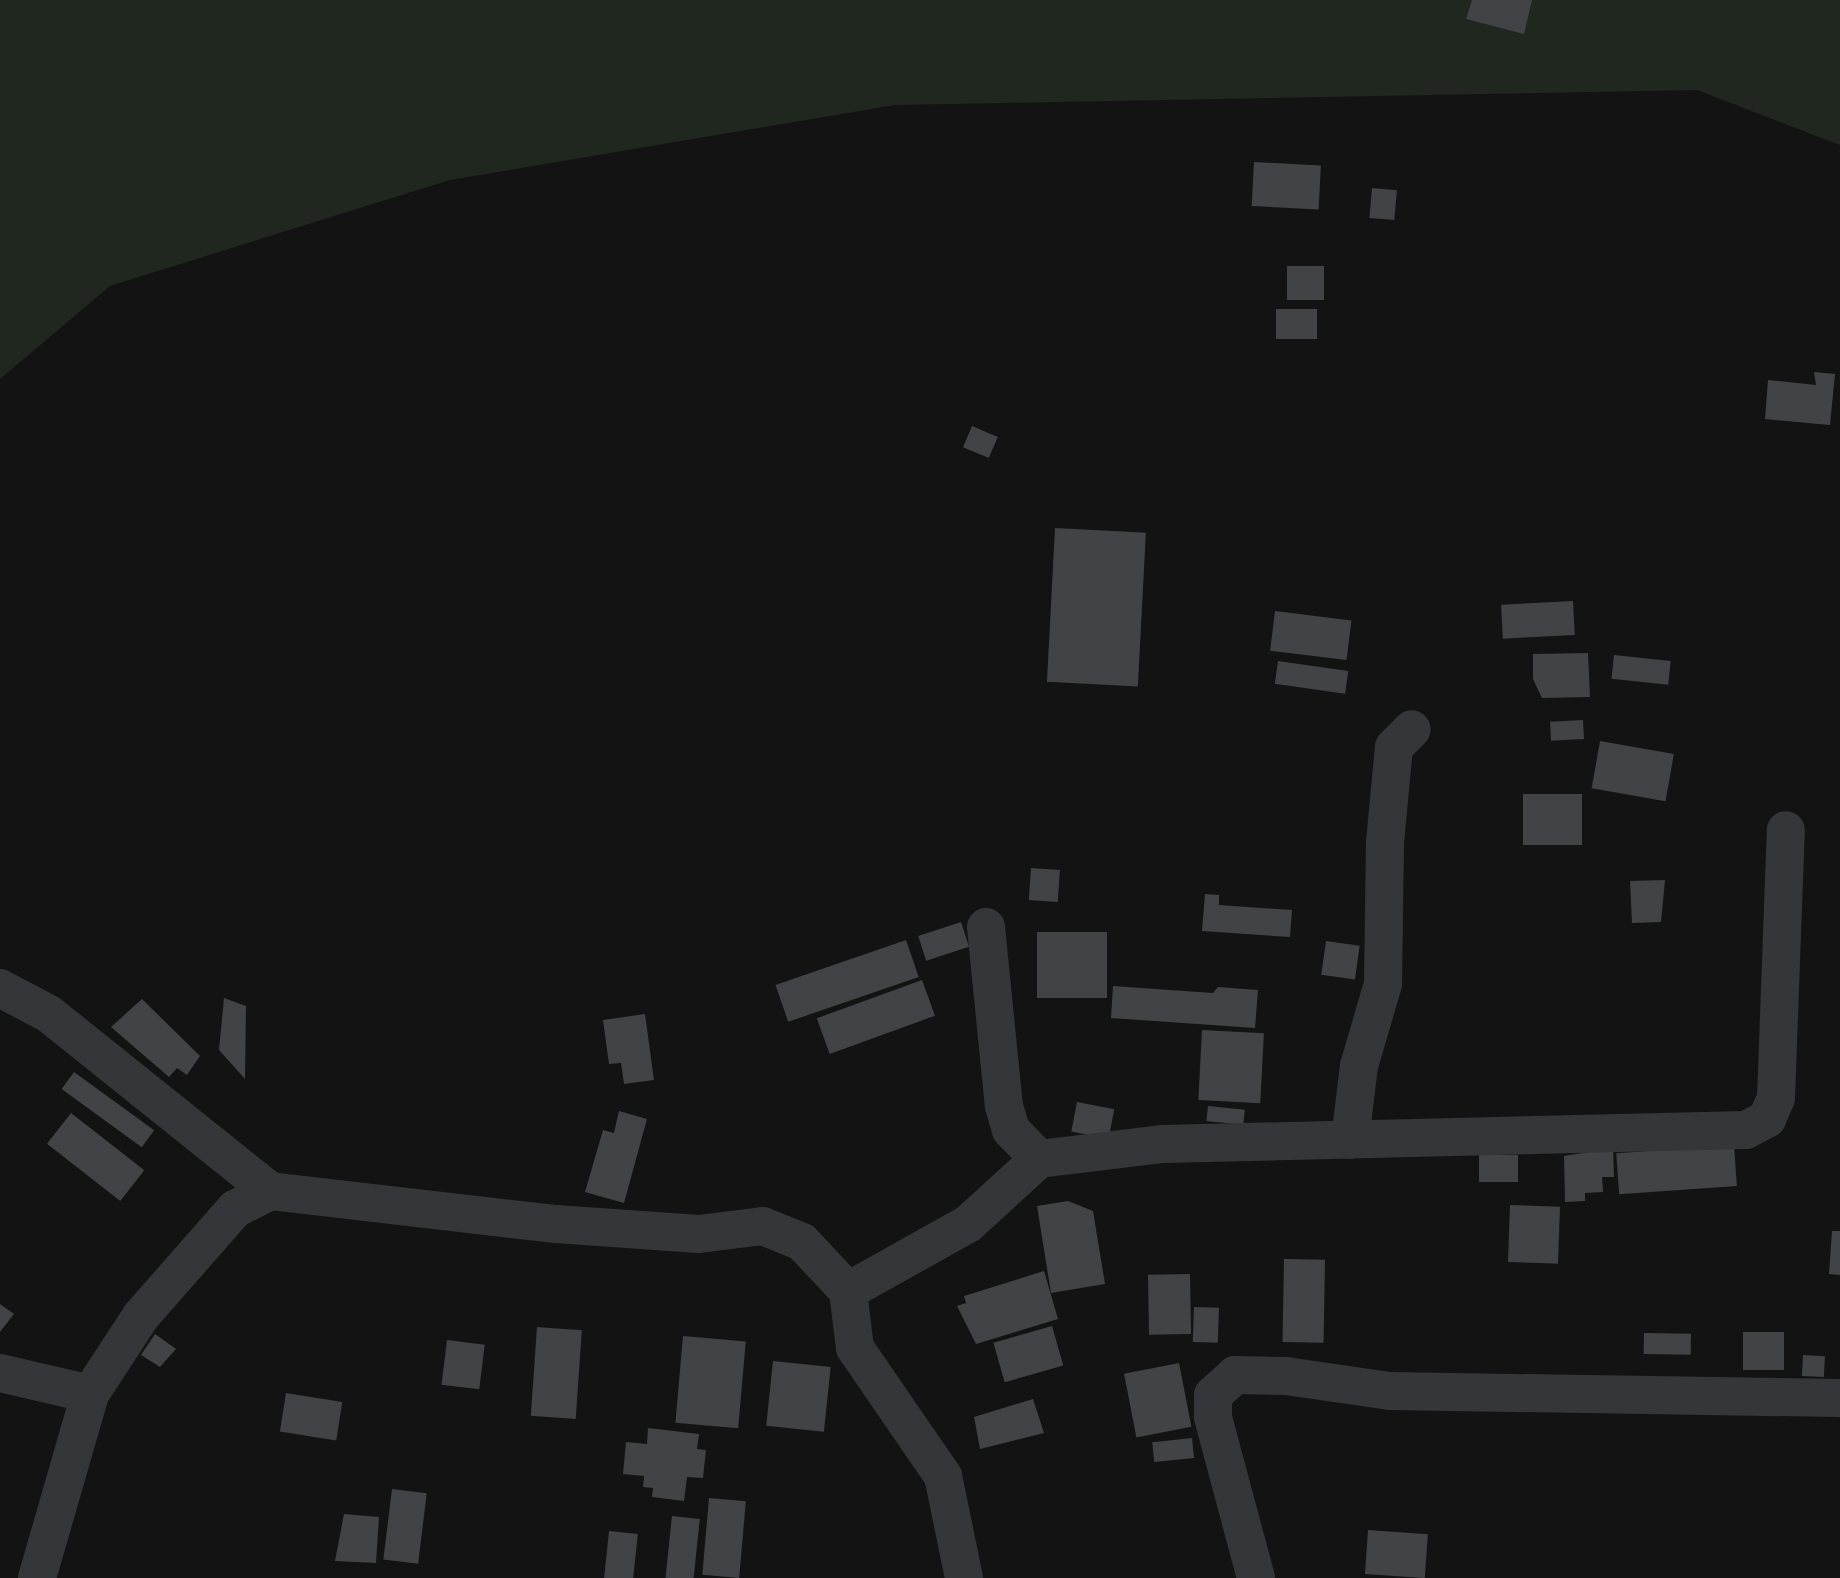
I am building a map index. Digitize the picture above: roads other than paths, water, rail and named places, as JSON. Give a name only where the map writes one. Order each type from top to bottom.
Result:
[{"type":"street","points":[[1350,1140],[1359,1066],[1383,984],[1385,842],[1394,747],[1412,729]]},
{"type":"street","points":[[848,1291],[968,1224],[1039,1159],[1163,1144],[1746,1130],[1767,1119],[1776,1098],[1786,830]]},
{"type":"street","points":[[986,927],[1004,1106],[1011,1130],[1039,1159]]},
{"type":"street","points":[[0,988],[49,1014],[270,1191],[582,1226],[699,1234],[763,1226],[802,1242],[848,1291],[855,1348],[943,1476],[964,1578]]},
{"type":"street","points":[[37,1578],[90,1394],[141,1316],[226,1218],[235,1209],[270,1191]]},
{"type":"street","points":[[0,1373],[90,1394]]},
{"type":"street","points":[[1256,1578],[1213,1418],[1213,1395],[1235,1375],[1286,1376],[1390,1391],[1840,1398]]}]
